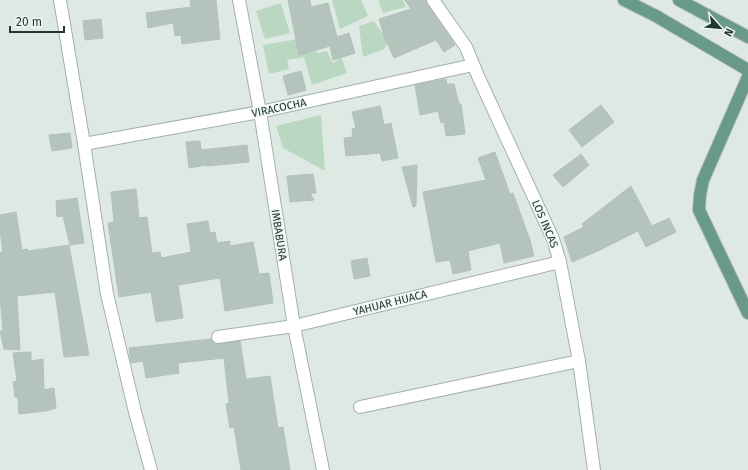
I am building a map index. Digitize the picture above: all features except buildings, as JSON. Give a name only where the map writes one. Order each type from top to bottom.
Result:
[{"type":"main road","points":[[624,0],[656,16],[748,70]]},
{"type":"main road","points":[[679,0],[748,37]]},
{"type":"main road","points":[[748,77],[703,180],[699,210],[748,313]]},
{"type":"street","points":[[60,0],[107,294],[135,412],[151,470]]},
{"type":"street","name":"IMBABURA","points":[[239,0],[260,112],[294,326],[323,470]]},
{"type":"street","name":"LOS INCAS","points":[[433,0],[466,47],[553,239],[560,262],[579,361],[594,470]]},
{"type":"street","name":"VIRACOCHA","points":[[84,144],[260,112],[473,65]]},
{"type":"street","name":"YAHUAR HUACA","points":[[218,337],[294,326],[560,262]]},
{"type":"street","points":[[360,407],[579,361]]},
{"type":"green space","points":[[332,0],[361,0],[368,16],[340,29]]},
{"type":"green space","points":[[378,0],[403,0],[406,7],[383,13]]},
{"type":"green space","points":[[281,3],[290,33],[265,39],[256,11]]},
{"type":"green space","points":[[374,21],[382,33],[390,26],[392,36],[384,49],[363,57],[359,26]]},
{"type":"green space","points":[[311,37],[317,53],[327,51],[333,63],[341,57],[347,73],[312,85],[304,57],[287,60],[289,69],[269,74],[263,45]]},
{"type":"green space","points":[[321,115],[325,171],[283,148],[276,126]]}]
